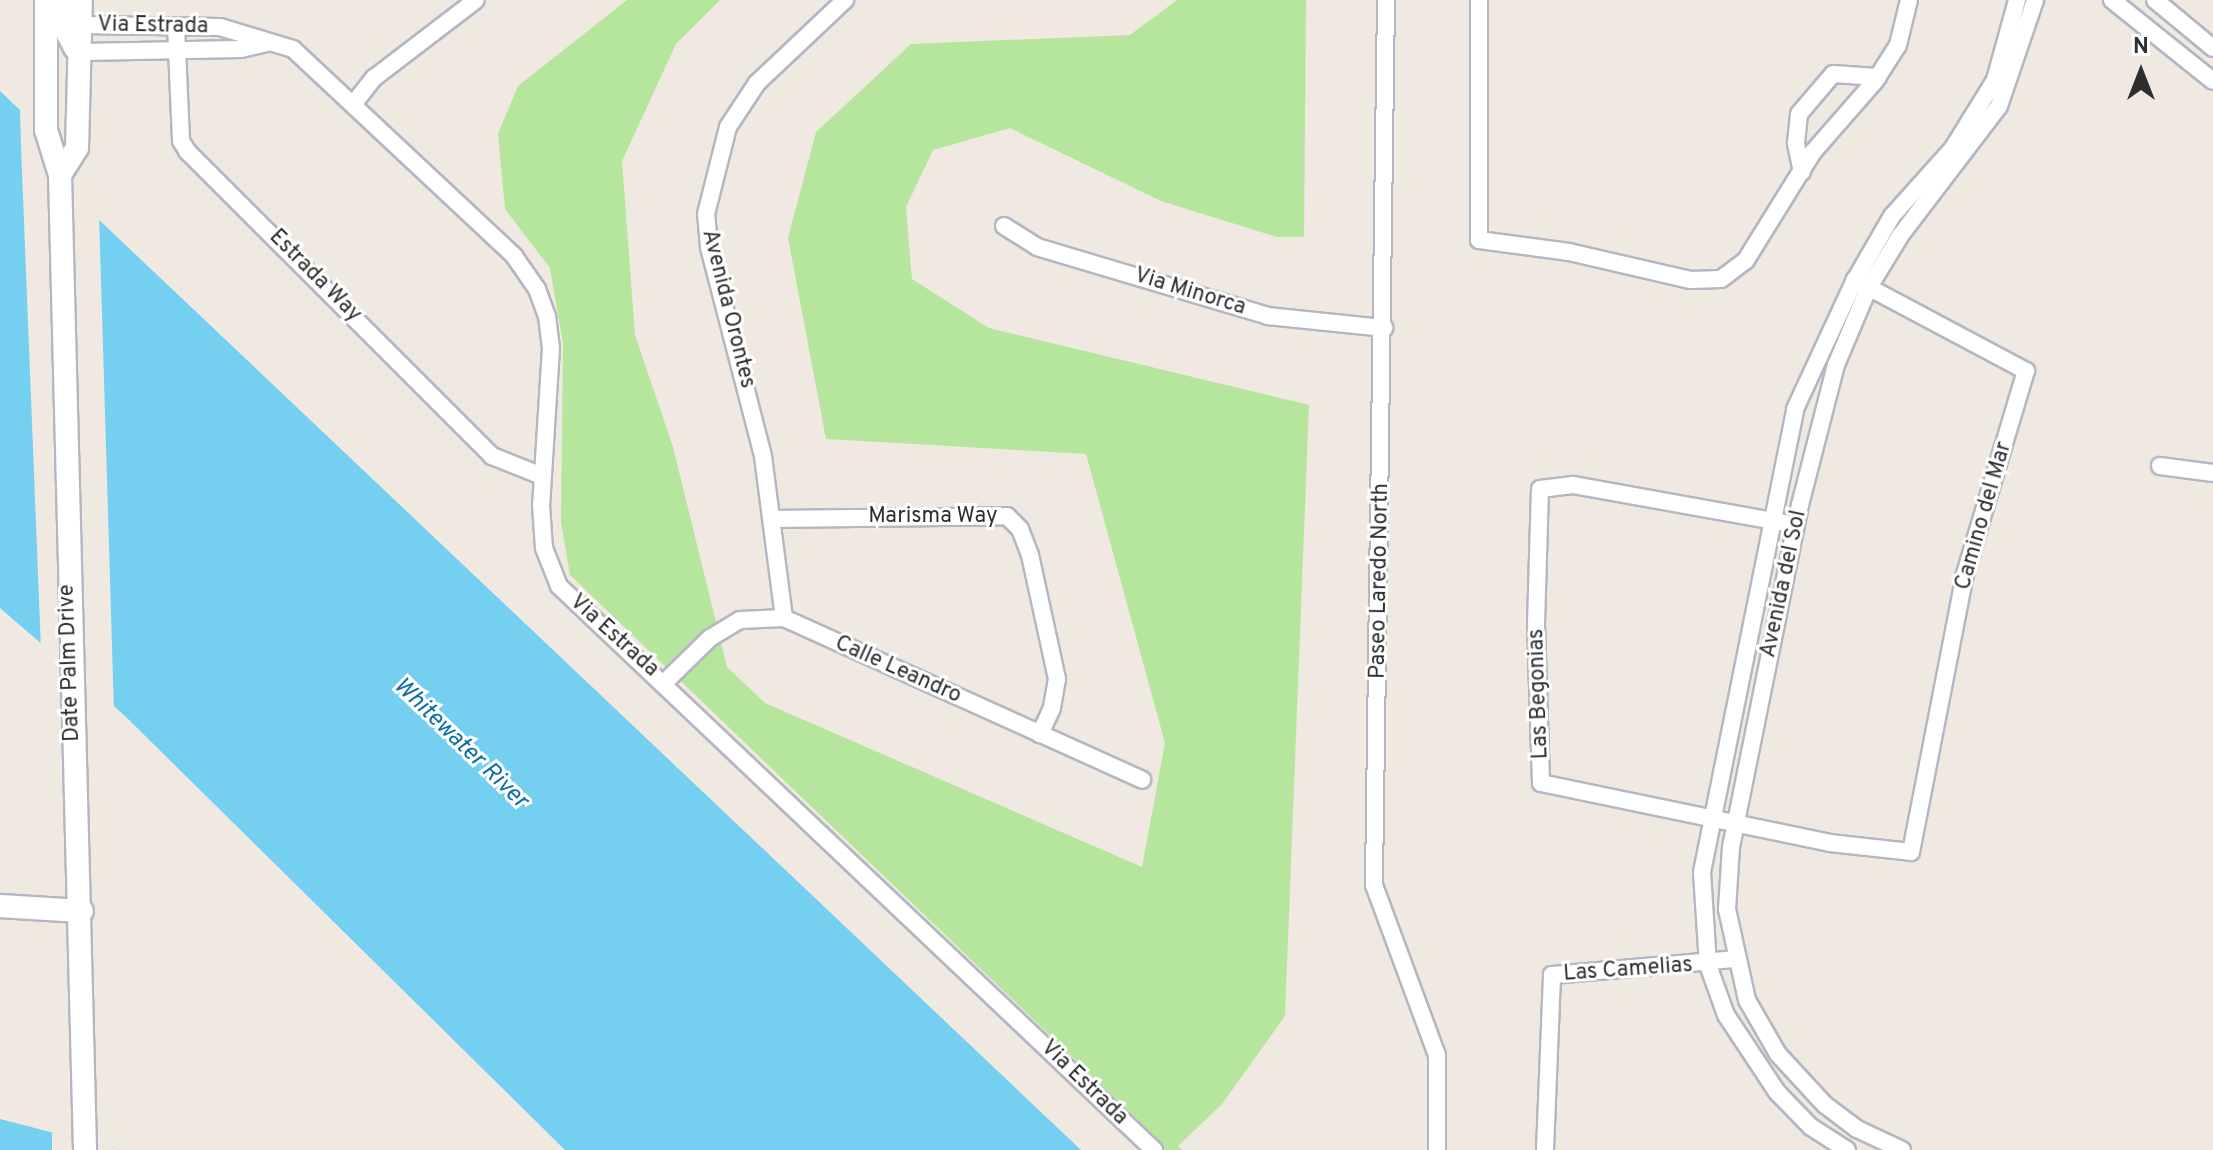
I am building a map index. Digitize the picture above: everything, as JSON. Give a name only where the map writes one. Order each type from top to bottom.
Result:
[{"type":"main road","name":"Date Palm Drive","points":[[46,0],[46,130],[60,175],[71,710],[82,911],[85,1150]]},
{"type":"main road","points":[[66,0],[68,34],[82,52]]},
{"type":"main road","name":"Date Palm Drive","points":[[60,175],[77,148],[82,52],[81,0]]},
{"type":"main road","points":[[0,906],[82,911]]},
{"type":"street","points":[[355,102],[374,78],[476,0]]},
{"type":"street","name":"Avenida Orontes","points":[[784,618],[772,519],[745,373],[709,247],[706,214],[728,127],[757,83],[845,0]]},
{"type":"street","name":"Paseo Laredo North","points":[[1386,0],[1384,328],[1374,885],[1437,1055],[1437,1150]]},
{"type":"street","points":[[1479,0],[1479,240],[1569,252],[1690,280],[1721,279],[1746,260],[1802,172],[1878,77],[1898,45],[1909,0]]},
{"type":"street","name":"Avenida del Sol","points":[[1847,1150],[1811,1127],[1745,1050],[1708,965],[1702,872],[1795,409],[1862,284],[1892,216],[1953,148],[1995,80],[2017,0]]},
{"type":"street","name":"Avenida del Sol","points":[[1902,1150],[1857,1129],[1797,1076],[1747,1000],[1734,959],[1727,909],[1735,821],[1820,414],[1862,284],[1999,106],[2035,0]]},
{"type":"street","points":[[2112,0],[2213,81]]},
{"type":"street","points":[[2155,0],[2213,48]]},
{"type":"street","name":"Via Estrada","points":[[82,25],[220,27],[293,49],[355,102],[514,256],[537,289],[551,348],[542,476],[544,548],[559,586],[665,682],[1154,1150]]},
{"type":"street","name":"Estrada Way","points":[[176,26],[181,141],[188,152],[492,456],[542,476]]},
{"type":"street","name":"Via Estrada","points":[[82,52],[241,49],[270,42]]},
{"type":"street","points":[[1802,172],[1796,143],[1799,114],[1833,74],[1878,77]]},
{"type":"street","name":"Via Minorca","points":[[1004,226],[1037,247],[1268,316],[1384,328]]},
{"type":"street","name":"Camino del Mar","points":[[1862,284],[2026,371],[1965,574],[1911,852]]},
{"type":"street","points":[[2160,466],[2213,473]]},
{"type":"street","name":"Las Begonias","points":[[1796,525],[1573,485],[1540,489],[1536,624],[1541,783],[1712,816],[1830,843],[1911,852]]},
{"type":"street","name":"Marisma Way","points":[[772,519],[1007,516],[1020,529],[1030,555],[1057,679],[1040,734]]},
{"type":"street","name":"Calle Leandro","points":[[665,682],[710,638],[740,620],[784,618],[1142,780]]},
{"type":"street","name":"Las Camelias","points":[[1545,1150],[1552,975],[1708,965],[1734,959]]},
{"type":"green space","points":[[627,0],[720,0],[676,44],[622,161],[635,335],[673,447],[727,667],[765,703],[1142,867],[1165,743],[1086,454],[826,439],[788,238],[816,132],[911,44],[1130,35],[1177,0],[1306,0],[1304,237],[1277,237],[1161,201],[1010,128],[933,150],[906,207],[912,279],[989,328],[1309,405],[1285,1016],[1222,1104],[1178,1146],[1182,1150],[1152,1150],[1158,1139],[570,575],[561,521],[563,344],[550,268],[505,209],[498,134],[518,86]]},
{"type":"water","name":"Whitewater River","points":[[0,91],[20,110],[21,146],[1081,1150],[565,1150],[124,715],[0,608]]},
{"type":"water","points":[[0,1119],[120,1150],[0,1150]]},
{"type":"pier","points":[[21,146],[99,214],[114,712],[41,650]]},
{"type":"pier","points":[[52,1132],[120,1150],[52,1150]]}]
